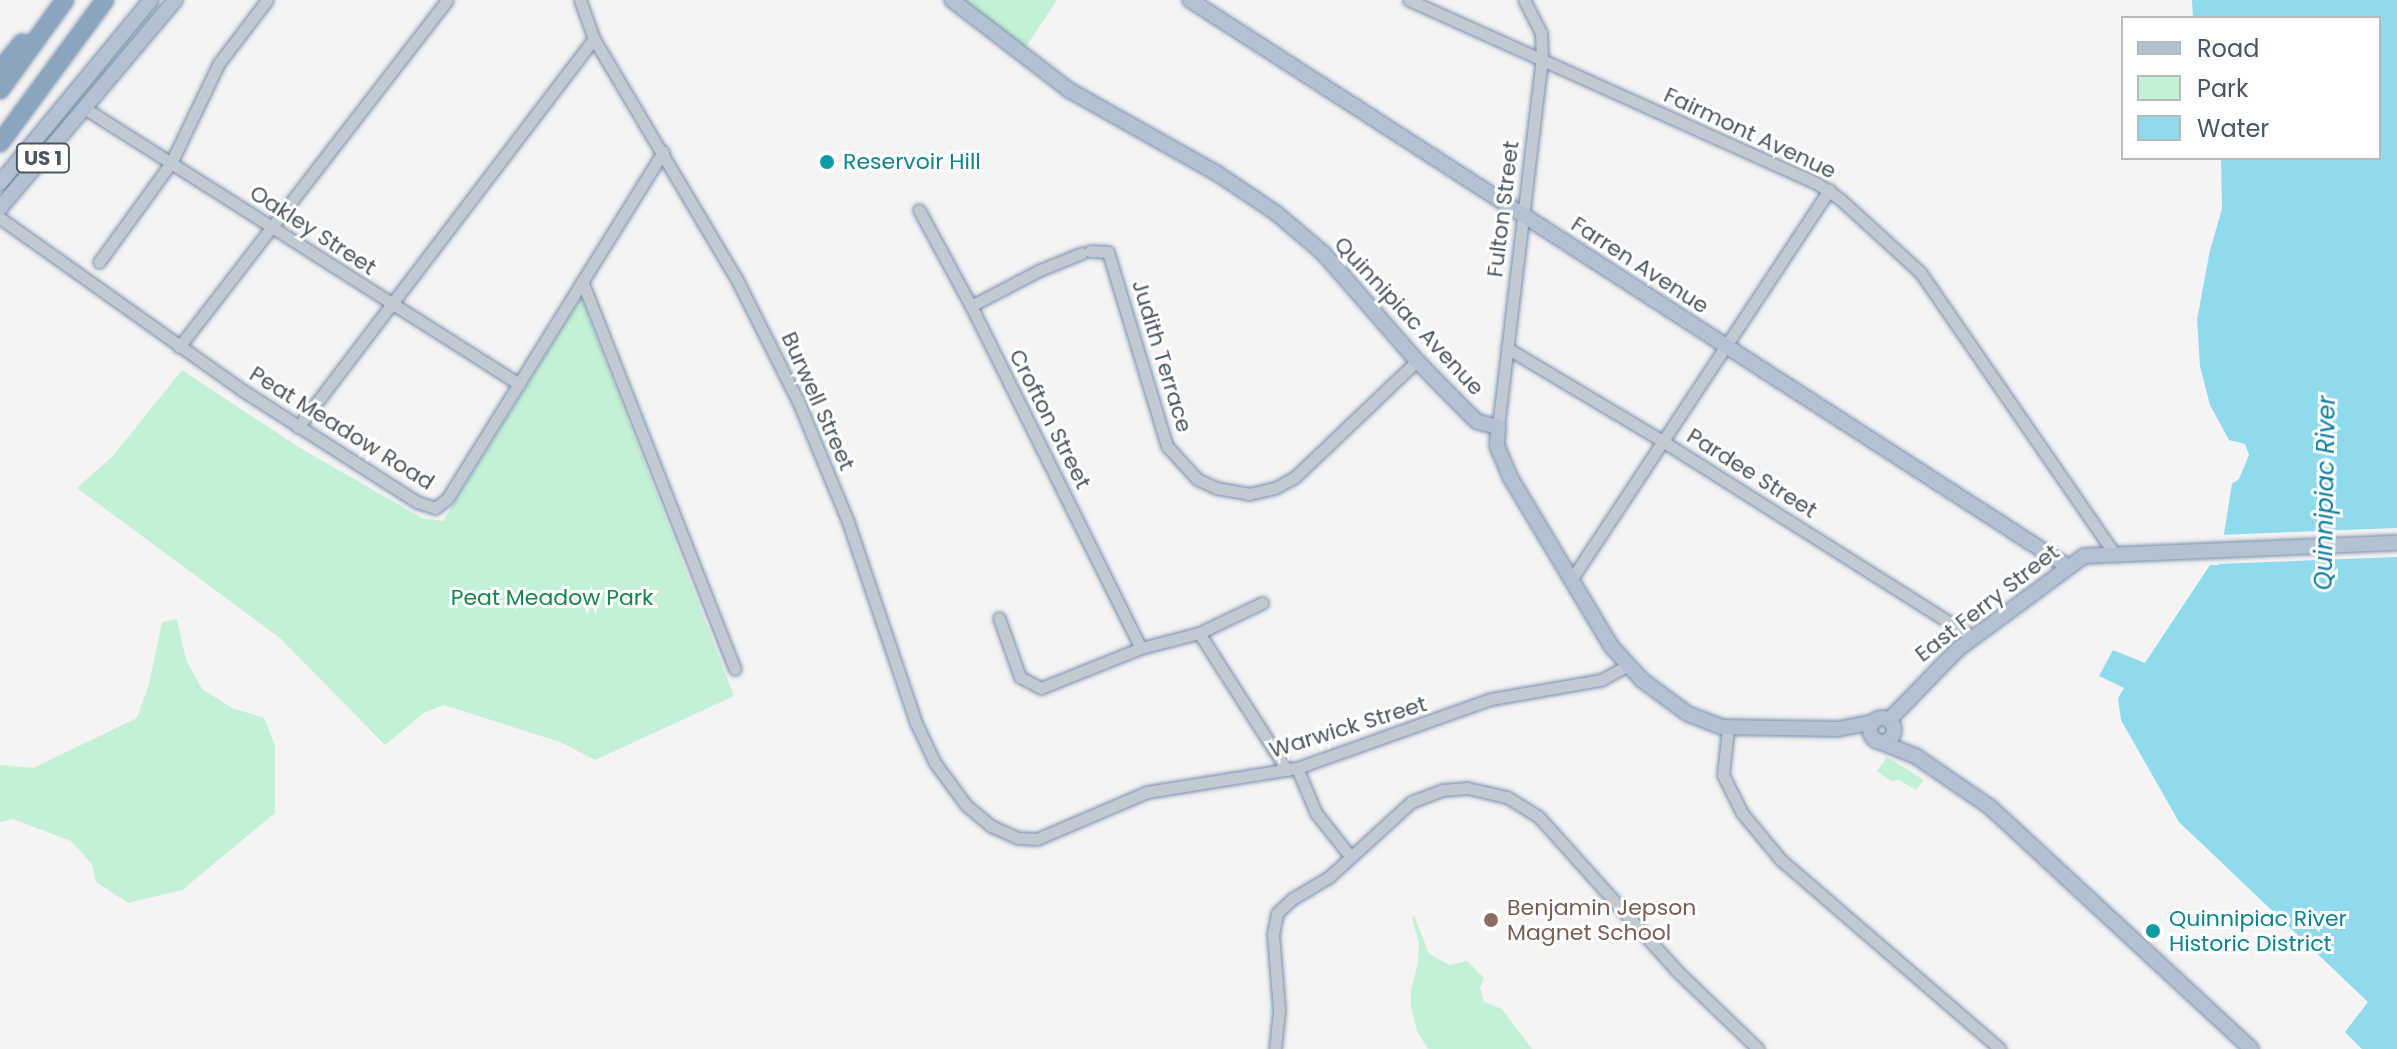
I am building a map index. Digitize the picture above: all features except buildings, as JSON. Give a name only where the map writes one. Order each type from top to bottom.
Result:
[{"type":"highway","points":[[0,70],[63,0]]},
{"type":"highway","points":[[0,90],[63,0]]},
{"type":"highway","points":[[0,143],[105,0]]},
{"type":"highway","points":[[0,150],[36,95]]},
{"type":"main road","points":[[0,183],[151,0]]},
{"type":"main road","name":"US 1","points":[[0,208],[175,0]]},
{"type":"main road","name":"Quinnipiac Avenue","points":[[952,0],[1069,90],[1218,174],[1276,213],[1323,253],[1417,361],[1478,422],[1498,427]]},
{"type":"main road","name":"Farren Avenue","points":[[1190,0],[2067,566]]},
{"type":"main road","points":[[1498,427],[1497,446],[1510,477],[1626,666],[1688,714],[1728,728],[1838,729],[1882,718],[1892,725],[1917,757]]},
{"type":"main road","name":"East Ferry Street","points":[[1892,725],[1927,677],[1973,637],[2084,556],[2113,552],[2397,543]]},
{"type":"main road","points":[[1873,722],[1870,731],[1878,741]]},
{"type":"main road","points":[[1878,741],[1891,738],[1892,725]]},
{"type":"main road","points":[[1838,729],[1917,757],[1990,807],[2251,1049]]},
{"type":"street","points":[[99,262],[171,163],[219,63],[267,0]]},
{"type":"street","points":[[179,347],[447,0]]},
{"type":"street","name":"Burwell Street","points":[[580,0],[594,39],[769,337],[848,522],[916,723],[935,763],[966,805],[991,826]]},
{"type":"street","name":"Fairmont Avenue","points":[[1409,0],[1829,190],[1920,272],[2113,552]]},
{"type":"street","name":"Fulton Street","points":[[1498,427],[1542,59],[1541,33],[1524,0]]},
{"type":"street","points":[[298,427],[594,39]]},
{"type":"street","name":"Oakley Street","points":[[86,109],[519,384]]},
{"type":"street","name":"Peat Meadow Road","points":[[0,218],[179,347],[298,427],[417,502],[435,508],[447,499],[663,152]]},
{"type":"street","points":[[1571,580],[1829,190]]},
{"type":"street","name":"Crofton Street","points":[[919,210],[971,306],[1141,648]]},
{"type":"street","name":"Judith Terrace","points":[[971,306],[1040,270],[1086,252],[1108,252],[1167,446],[1197,479],[1216,488],[1249,494],[1275,488],[1295,477],[1417,361]]},
{"type":"street","points":[[582,281],[735,669]]},
{"type":"street","name":"Pardee Street","points":[[1507,348],[1664,442],[1973,637]]},
{"type":"street","points":[[999,618],[1020,677],[1041,688],[1141,648],[1199,633],[1262,603]]},
{"type":"street","points":[[1199,633],[1292,769],[1316,813],[1350,856]]},
{"type":"street","name":"Warwick Street","points":[[991,826],[1018,838],[1037,839],[1147,792],[1292,769],[1491,699],[1601,680],[1626,666]]},
{"type":"street","points":[[1728,728],[1723,775],[1742,813],[1781,860],[2000,1049]]},
{"type":"street","points":[[1275,1049],[1279,1010],[1273,934],[1277,913],[1285,904],[1329,877],[1398,811],[1425,796],[1467,788],[1507,797],[1528,809],[1549,827],[1676,970],[1758,1049]]},
{"type":"green space","points":[[963,0],[1057,0],[1025,48]]},
{"type":"green space","name":"Peat Meadow Park","points":[[581,298],[734,696],[595,760],[560,742],[444,705],[424,713],[385,745],[280,638],[77,488],[113,456],[182,370],[300,448],[422,518],[443,521]]},
{"type":"green space","points":[[177,619],[186,660],[202,689],[232,708],[264,718],[275,745],[275,813],[182,890],[128,903],[96,882],[92,864],[71,841],[13,819],[0,822],[0,765],[33,768],[137,718],[149,684],[162,622]]},
{"type":"green space","points":[[1887,757],[1924,780],[1916,790],[1899,780],[1891,781],[1877,771]]},
{"type":"green space","points":[[1414,915],[1429,954],[1450,965],[1467,961],[1484,978],[1480,988],[1484,1002],[1502,1009],[1532,1049],[1428,1049],[1417,1031],[1411,1007],[1419,944],[1412,918]]},
{"type":"water","name":"Quinnipiac River","points":[[2192,0],[2397,0],[2397,1049],[2362,1049],[2345,1032],[2368,1002],[2179,822],[2121,720],[2118,698],[2124,688],[2099,676],[2113,650],[2145,663],[2210,565],[2219,565],[2232,484],[2239,479],[2249,455],[2245,444],[2229,440],[2210,405],[2200,366],[2197,320],[2210,250],[2222,209],[2221,160],[2381,160],[2381,16],[2193,16]]},
{"type":"pier","points":[[2397,528],[2397,557],[2218,564],[2218,535]]},
{"type":"place","name":"Reservoir Hill","points":[[827,162]]},
{"type":"place","name":"Benjamin Jepson Magnet School","points":[[1491,920]]},
{"type":"place","name":"Quinnipiac River Historic District","points":[[2153,931]]}]
